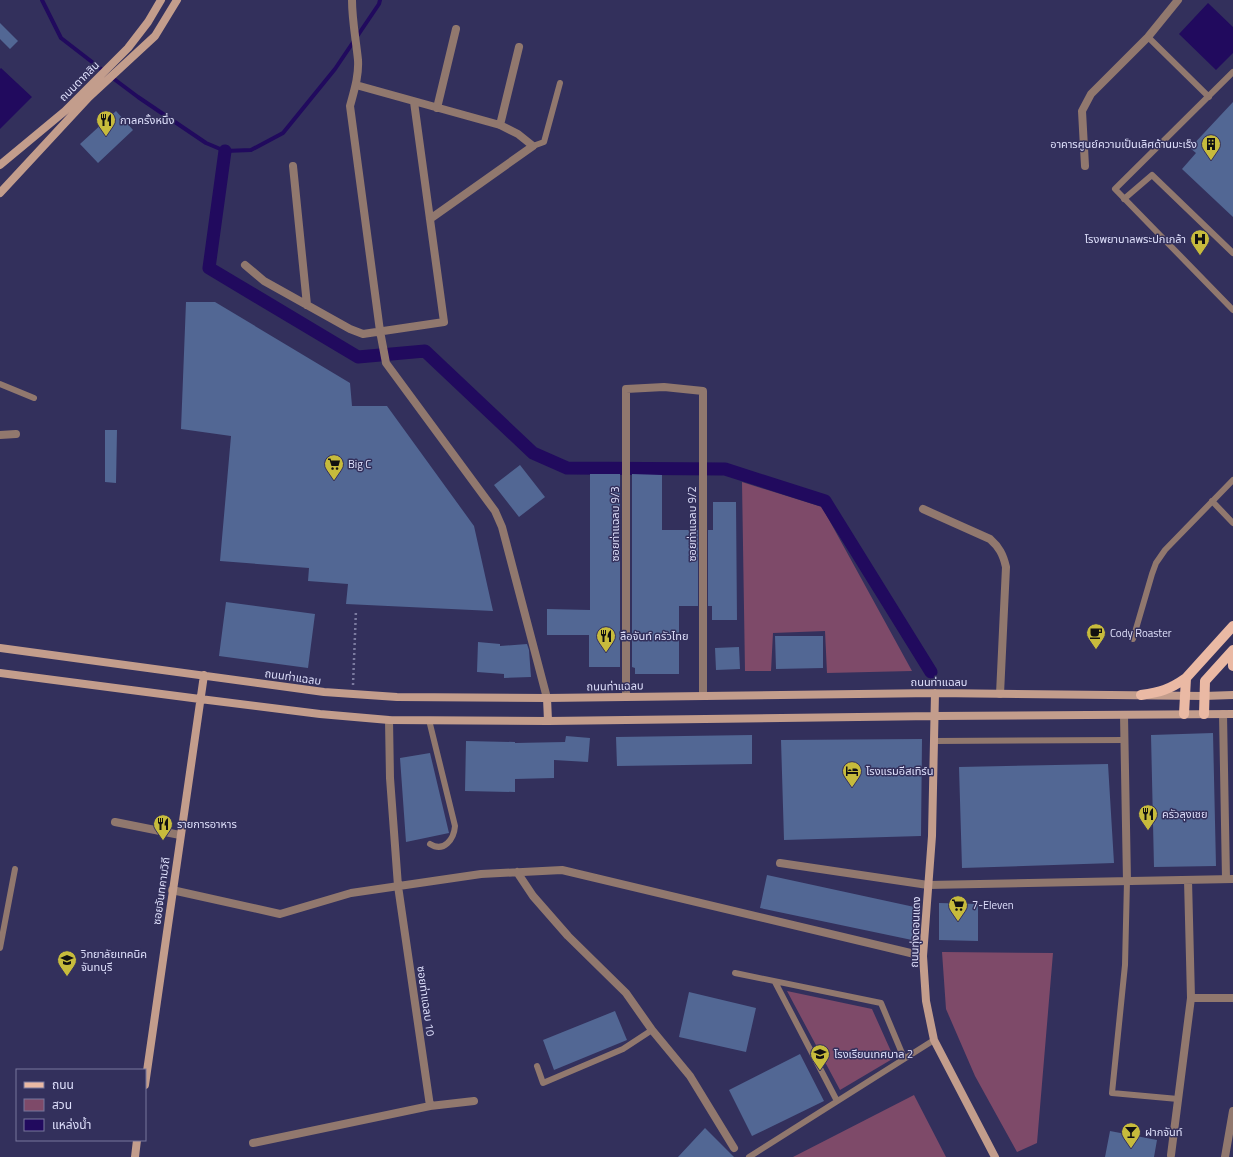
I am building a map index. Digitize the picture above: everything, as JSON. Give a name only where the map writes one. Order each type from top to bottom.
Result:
[{"type":"main road","name":"ถนนตากสิน","points":[[0,193],[128,48],[148,22],[160,0]]},
{"type":"main road","points":[[87,94],[118,71],[155,36],[177,0]]},
{"type":"main road","name":"ถนนตากสิน","points":[[0,165],[87,94]]},
{"type":"main road","points":[[1141,695],[1162,691],[1173,687],[1186,678],[1233,626]]},
{"type":"main road","name":"ถนนท่าแฉลบ","points":[[0,648],[324,692],[397,697],[547,698],[935,693],[1185,696],[1233,695]]},
{"type":"main road","points":[[1204,714],[1205,681],[1233,650]]},
{"type":"main road","points":[[1233,655],[1233,666]]},
{"type":"main road","points":[[0,673],[320,714],[389,720],[548,721],[1233,714]]},
{"type":"main road","name":"ซอยจันทคามวิถี","points":[[146,1078],[204,675]]},
{"type":"main road","points":[[1184,714],[1186,678]]},
{"type":"main road","name":"ถนนทุ่งดอนแดง","points":[[935,693],[932,836],[923,956],[926,1001],[934,1040],[995,1157]]},
{"type":"main road","points":[[547,698],[548,721]]},
{"type":"main road","points":[[135,1157],[137,1141]]},
{"type":"street","points":[[352,0],[352,13],[358,61],[356,85],[350,106],[380,332],[386,363],[495,511],[502,527],[547,698]]},
{"type":"street","points":[[1085,166],[1082,111],[1091,94],[1148,37],[1178,0]]},
{"type":"street","points":[[437,108],[456,29]]},
{"type":"street","points":[[500,126],[519,47]]},
{"type":"street","points":[[356,85],[500,126],[518,134],[533,146],[430,219]]},
{"type":"street","points":[[245,265],[264,281],[350,329],[363,334],[444,322],[414,102]]},
{"type":"street","points":[[293,166],[307,305]]},
{"type":"street","name":"ซอยท่าแฉลบ 9/2","points":[[664,387],[704,391],[703,696]]},
{"type":"street","name":"ซอยท่าแฉลบ 9/3","points":[[626,697],[626,389],[664,387]]},
{"type":"street","points":[[0,435],[16,434]]},
{"type":"street","points":[[923,509],[990,539],[998,546],[1003,556],[1006,567],[1000,694]]},
{"type":"street","points":[[780,863],[928,885],[1229,879],[1223,714]]},
{"type":"street","points":[[1124,715],[1127,881]]},
{"type":"street","name":"ซอยท่าแฉลบ 10","points":[[389,720],[390,778],[398,886],[430,1106]]},
{"type":"street","points":[[115,822],[180,835]]},
{"type":"street","points":[[172,890],[280,914],[350,893],[481,874],[562,870],[923,956]]},
{"type":"street","points":[[517,872],[533,896],[568,936],[626,993],[652,1030],[690,1076],[734,1148]]},
{"type":"street","points":[[1171,1155],[1191,998],[1188,880]]},
{"type":"street","points":[[1191,998],[1233,998]]},
{"type":"street","points":[[253,1143],[430,1106],[474,1101]]},
{"type":"street","points":[[1225,1157],[1233,1112]]},
{"type":"lane","points":[[1148,37],[1209,98]]},
{"type":"lane","points":[[1233,72],[1209,98],[1115,189],[1233,310]]},
{"type":"lane","points":[[533,146],[544,142],[560,83]]},
{"type":"lane","points":[[1124,199],[1152,175],[1233,253]]},
{"type":"lane","points":[[0,384],[34,398]]},
{"type":"lane","points":[[1133,639],[1156,563],[1166,550],[1233,480]]},
{"type":"lane","points":[[1212,502],[1233,523]]},
{"type":"lane","points":[[429,720],[455,826],[453,837],[449,842],[438,846],[433,846],[430,844]]},
{"type":"lane","points":[[934,741],[1124,740]]},
{"type":"lane","points":[[0,948],[15,869]]},
{"type":"lane","points":[[1127,881],[1125,965],[1112,1093],[1178,1099]]},
{"type":"lane","points":[[735,973],[881,1003],[904,1058]]},
{"type":"lane","points":[[775,982],[837,1101]]},
{"type":"lane","points":[[537,1066],[543,1083],[623,1049],[652,1030]]},
{"type":"lane","points":[[749,1157],[934,1040]]},
{"type":"path","points":[[353,694],[356,610]]},
{"type":"green space","points":[[742,482],[822,507],[912,671],[827,673],[825,631],[773,633],[771,671],[745,671]]},
{"type":"green space","points":[[942,952],[1053,953],[1037,1143],[1017,1152],[975,1076],[946,1009]]},
{"type":"green space","points":[[787,991],[872,1009],[894,1058],[840,1090]]},
{"type":"green space","points":[[914,1095],[946,1157],[793,1157]]},
{"type":"water","points":[[1208,3],[1233,27],[1233,53],[1216,70],[1179,34]]},
{"type":"water","points":[[1,68],[32,97],[0,129],[0,69]]},
{"type":"building","points":[[0,23],[18,41],[10,49],[0,39]]},
{"type":"building","name":"อาคารศูนย์ความเป็นเลิศด้านมะเร็ง","points":[[1233,102],[1233,217],[1182,169],[1196,153],[1190,148]]},
{"type":"building","name":"กาลครั้งหนึ่ง","points":[[116,111],[133,130],[98,163],[80,144]]},
{"type":"building","name":"Big C","points":[[186,302],[215,302],[350,383],[352,406],[387,406],[474,526],[493,611],[346,604],[348,584],[308,581],[309,568],[220,561],[231,436],[181,429]]},
{"type":"building","points":[[105,430],[117,430],[116,483],[105,482]]},
{"type":"building","points":[[520,465],[545,497],[519,517],[494,485]]},
{"type":"building","points":[[590,474],[620,474],[620,667],[589,667],[589,635],[547,635],[547,609],[590,610]]},
{"type":"building","points":[[632,474],[662,475],[662,530],[698,530],[698,606],[679,606],[679,674],[635,674],[635,668],[632,667]]},
{"type":"building","points":[[713,502],[736,502],[737,620],[712,620],[712,606],[708,606],[708,530],[713,530]]},
{"type":"building","points":[[226,602],[315,614],[308,668],[219,656]]},
{"type":"building","points":[[775,636],[823,636],[823,668],[776,669]]},
{"type":"building","points":[[478,642],[500,644],[500,646],[527,644],[529,650],[531,677],[504,678],[504,674],[477,672]]},
{"type":"building","points":[[739,647],[740,669],[716,670],[715,648]]},
{"type":"building","points":[[1213,733],[1216,866],[1154,867],[1151,735]]},
{"type":"building","points":[[752,735],[752,764],[617,766],[616,737]]},
{"type":"building","points":[[566,736],[590,738],[588,762],[554,760],[554,778],[515,779],[515,792],[465,791],[466,741],[515,743],[565,742]]},
{"type":"building","name":"โรงแรมอีสเทิร์น","points":[[922,739],[921,836],[784,840],[781,740]]},
{"type":"building","points":[[430,753],[449,833],[406,842],[400,758]]},
{"type":"building","points":[[1108,764],[1114,863],[962,868],[959,767]]},
{"type":"building","points":[[767,875],[919,908],[912,940],[760,908]]},
{"type":"building","name":"7-Eleven","points":[[939,903],[978,904],[978,941],[939,940]]},
{"type":"building","points":[[689,992],[756,1008],[746,1052],[679,1037]]},
{"type":"building","points":[[615,1011],[627,1040],[554,1070],[543,1040]]},
{"type":"building","points":[[800,1054],[824,1101],[752,1136],[729,1090]]},
{"type":"building","points":[[705,1128],[734,1157],[678,1157]]},
{"type":"building","name":"ฝากจันท์","points":[[1110,1131],[1157,1140],[1154,1157],[1105,1157]]},
{"type":"waterway","points":[[42,0],[61,38],[105,72]]},
{"type":"waterway","points":[[110,76],[206,143],[225,151],[251,150],[283,133],[335,69],[379,4],[380,0]]},
{"type":"waterway","points":[[225,151],[209,268],[358,357],[425,351],[533,453],[567,468],[725,469],[825,501],[931,672]]},
{"type":"place","name":"กาลครั้งหนึ่ง","points":[[106,137]]},
{"type":"place","name":"อาคารศูนย์ความเป็นเลิศด้านมะเร็ง","points":[[1211,161]]},
{"type":"place","name":"โรงพยาบาลพระปกเกล้า","points":[[1200,256]]},
{"type":"place","name":"Big C","points":[[334,481]]},
{"type":"place","name":"Cody Roaster","points":[[1096,650]]},
{"type":"place","name":"ลือจันท์ ครัวไทย","points":[[606,653]]},
{"type":"place","name":"โรงแรมอีสเทิร์น","points":[[852,788]]},
{"type":"place","name":"ครัวลุงเชย","points":[[1148,831]]},
{"type":"place","name":"รายการอาหาร","points":[[163,841]]},
{"type":"place","name":"7-Eleven","points":[[958,922]]},
{"type":"place","name":"วิทยาลัยเทคนิค จันทบุรี","points":[[67,977]]},
{"type":"place","name":"โรงเรียนเทศบาล 2","points":[[820,1071]]},
{"type":"place","name":"ฝากจันท์","points":[[1131,1149]]}]
